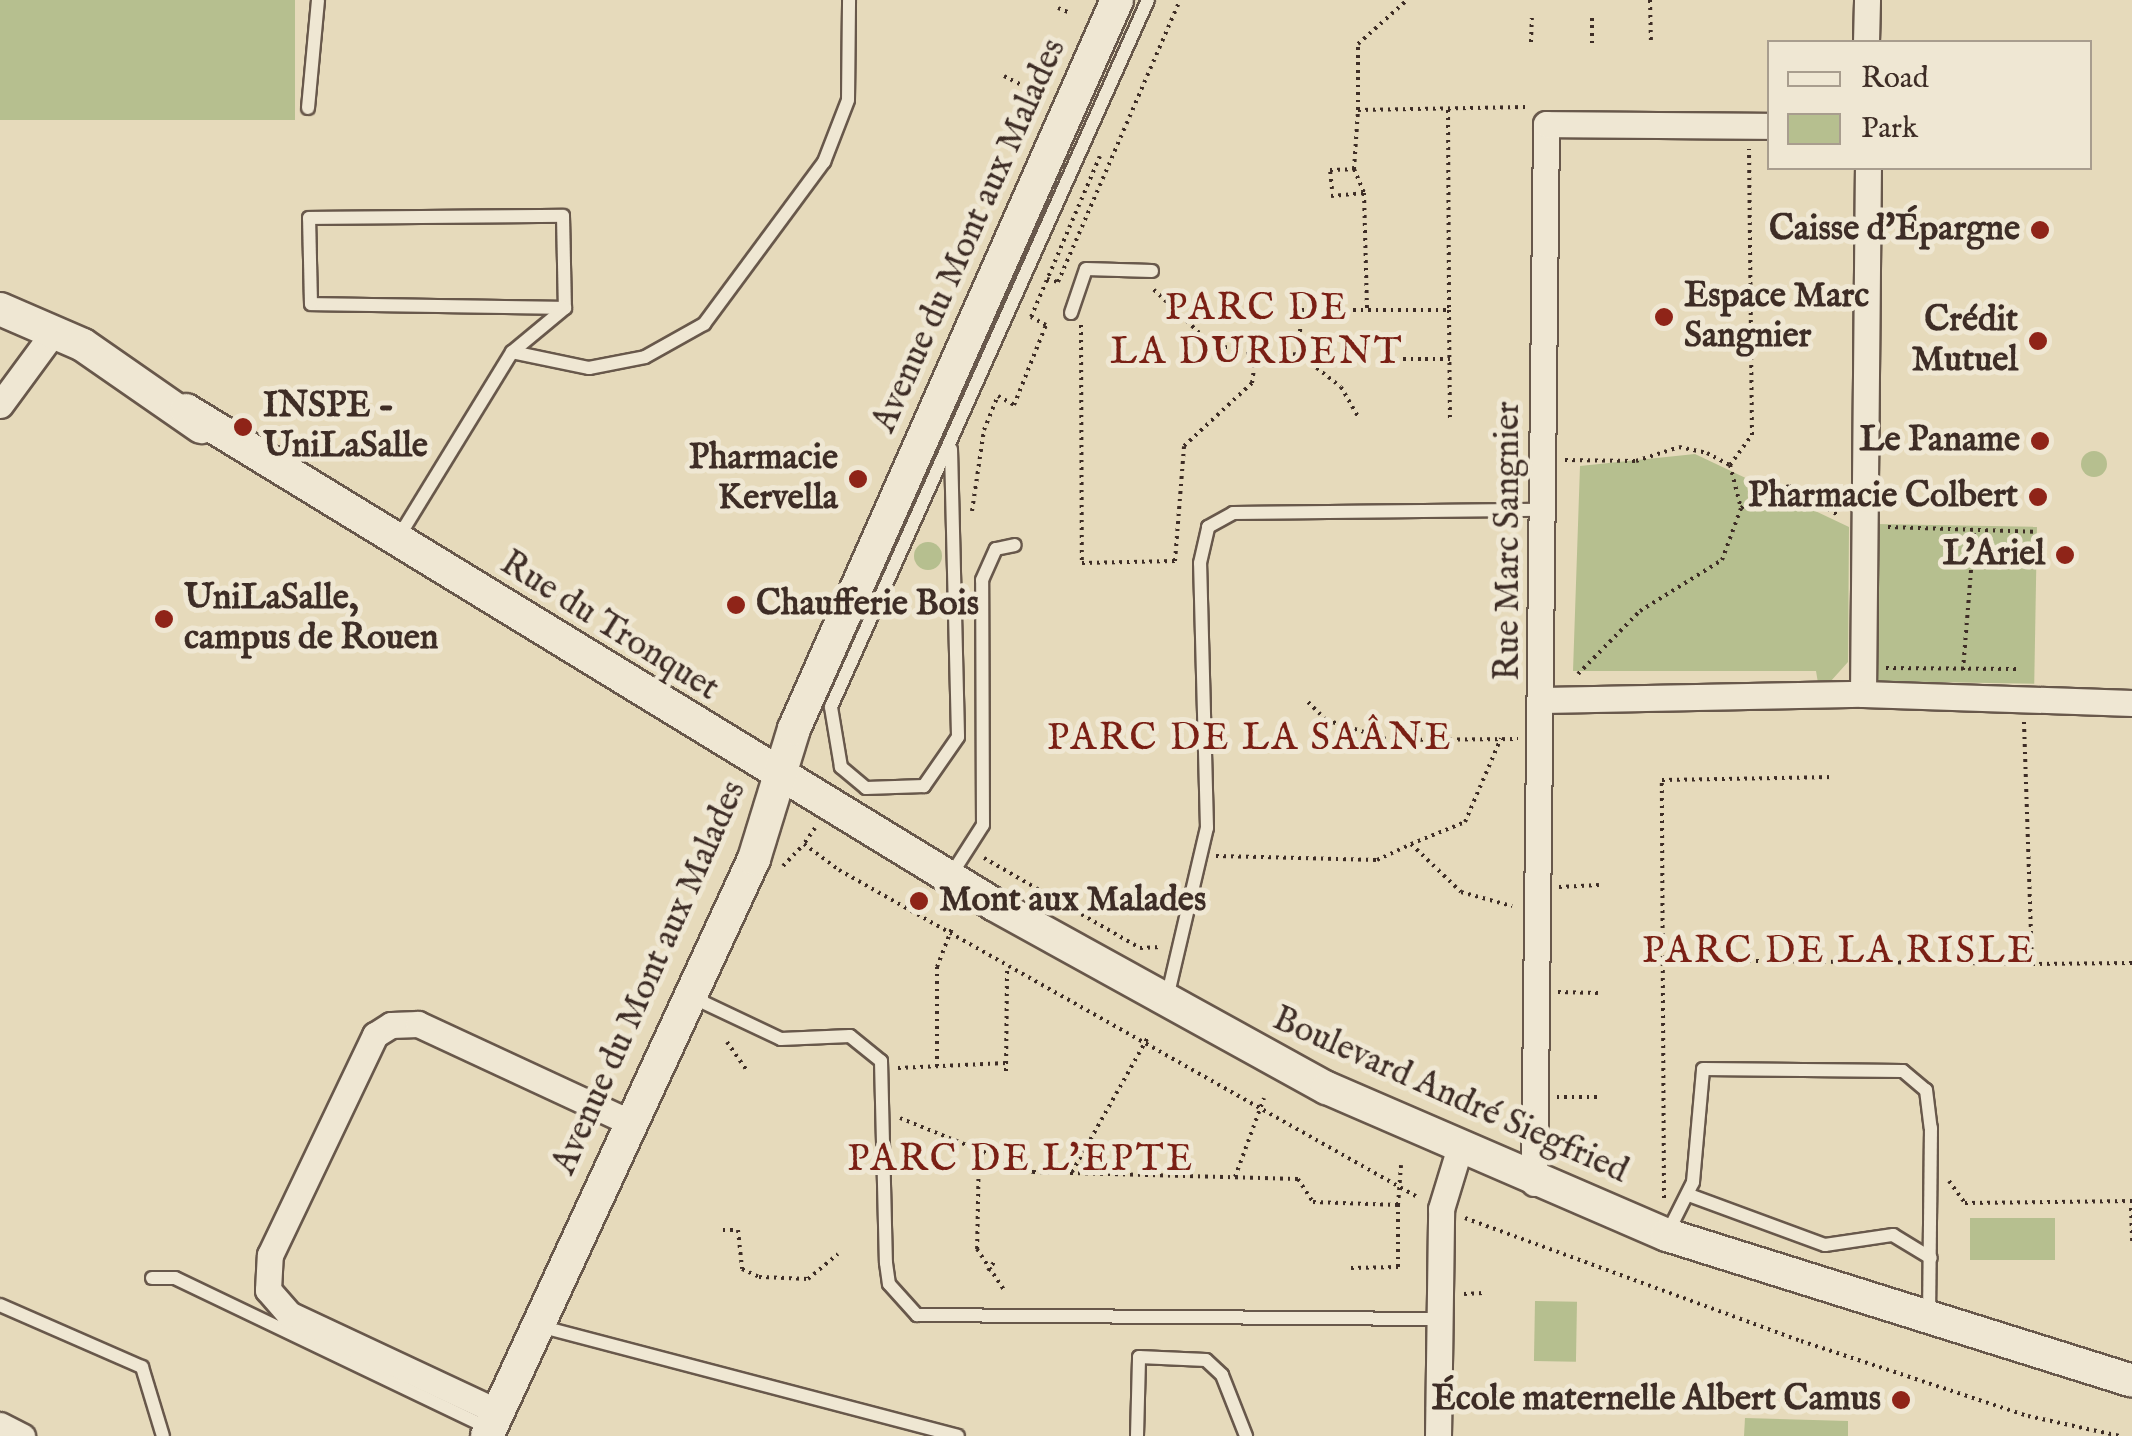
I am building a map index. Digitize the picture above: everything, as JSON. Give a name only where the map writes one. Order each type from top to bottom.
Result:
[{"type":"street","name":"Avenue du Mont aux Malades","points":[[491,1426],[689,995],[782,777],[798,720],[1117,0]]},
{"type":"street","points":[[1866,40],[1868,0]]},
{"type":"street","points":[[1546,124],[1767,126]]},
{"type":"street","name":"Rue Marc Sangnier","points":[[1534,1182],[1542,739],[1553,700],[1544,510],[1546,124]]},
{"type":"street","points":[[1863,694],[1868,170]]},
{"type":"street","name":"Rue du Tronquet","points":[[0,284],[55,330],[347,501],[397,540],[782,777]]},
{"type":"street","name":"Rue du Tronquet","points":[[0,309],[55,330]]},
{"type":"street","points":[[0,405],[55,330]]},
{"type":"street","points":[[1553,700],[1863,694],[2132,703]]},
{"type":"street","name":"Boulevard André Siegfried","points":[[782,777],[1164,1003],[1458,1150],[1664,1234],[1929,1324],[2132,1381]]},
{"type":"street","points":[[491,1426],[289,1314],[268,1290],[270,1255],[375,1035],[391,1025],[418,1024],[630,1122]]},
{"type":"street","points":[[1438,1436],[1441,1208],[1458,1150]]},
{"type":"street","points":[[0,1425],[22,1436]]},
{"type":"lane","points":[[308,108],[318,0]]},
{"type":"lane","points":[[512,352],[589,368],[645,357],[704,324],[798,208],[824,162],[848,100],[849,0]]},
{"type":"lane","points":[[951,449],[958,737],[924,786],[866,788],[841,767],[831,707],[951,449],[1148,0]]},
{"type":"lane","points":[[563,216],[565,308],[312,304],[309,218],[563,216]]},
{"type":"lane","points":[[1072,307],[1086,269],[1148,271]]},
{"type":"lane","points":[[397,540],[512,352],[565,308]]},
{"type":"lane","points":[[1164,1003],[1202,857],[1200,563],[1208,528],[1233,513],[1544,510]]},
{"type":"lane","points":[[949,877],[972,851],[983,824],[982,580],[996,550],[1014,545]]},
{"type":"lane","points":[[689,995],[781,1040],[850,1036],[883,1068],[887,1272],[917,1316],[1440,1319]]},
{"type":"lane","points":[[1664,1234],[1689,1195],[1704,1069],[1916,1076],[1932,1177],[1929,1324]]},
{"type":"lane","points":[[1689,1195],[1825,1245],[1893,1235],[1931,1258]]},
{"type":"lane","points":[[152,1278],[175,1278],[491,1426]]},
{"type":"lane","points":[[0,1305],[142,1367],[163,1436]]},
{"type":"lane","points":[[537,1325],[958,1436]]},
{"type":"lane","points":[[1137,1436],[1138,1357],[1206,1360],[1222,1375],[1246,1436]]},
{"type":"path","points":[[984,430],[998,396],[1014,405],[1046,325],[1031,317],[1036,303],[1047,279],[1058,282],[1180,0]]},
{"type":"path","points":[[1367,310],[1364,193],[1354,169],[1358,44],[1408,0]]},
{"type":"path","points":[[1650,0],[1652,44]]},
{"type":"path","points":[[1058,8],[1068,12]]},
{"type":"path","points":[[1530,42],[1532,18]]},
{"type":"path","points":[[1592,18],[1592,43]]},
{"type":"path","points":[[1004,76],[1020,84]]},
{"type":"path","points":[[1358,110],[1535,107],[1546,124]]},
{"type":"path","points":[[1448,108],[1450,418]]},
{"type":"path","points":[[1714,125],[1752,152],[1752,435],[1730,466]]},
{"type":"path","points":[[1354,169],[1330,170],[1332,192],[1364,193]]},
{"type":"path","points":[[1148,271],[1186,327],[1256,357],[1300,354],[1341,387],[1358,417]]},
{"type":"path","points":[[1072,307],[1081,314],[1082,563],[1175,561],[1184,446],[1252,382],[1256,357]]},
{"type":"path","points":[[1300,354],[1301,310],[1449,310]]},
{"type":"path","points":[[1388,359],[1450,359]]},
{"type":"path","points":[[1544,458],[1636,461],[1679,447],[1730,466]]},
{"type":"path","points":[[1553,700],[1640,611],[1722,560],[1741,508],[1730,466]]},
{"type":"path","points":[[1741,508],[1788,486],[1864,526],[2037,532]]},
{"type":"path","points":[[1963,670],[1974,532]]},
{"type":"path","points":[[1863,668],[2016,669]]},
{"type":"path","points":[[2016,700],[2032,964]]},
{"type":"path","points":[[1308,702],[1326,720],[1390,740],[1542,739]]},
{"type":"path","points":[[1202,857],[1377,860],[1465,822],[1501,738]]},
{"type":"path","points":[[1664,1234],[1666,960],[1662,780],[1834,777]]},
{"type":"path","points":[[772,877],[804,844],[817,824]]},
{"type":"path","points":[[804,844],[838,870]]},
{"type":"path","points":[[1410,844],[1461,892],[1539,898],[1599,885]]},
{"type":"path","points":[[972,851],[1140,948],[1181,946]]},
{"type":"path","points":[[937,1066],[937,967],[952,928]]},
{"type":"path","points":[[1666,960],[2132,963]]},
{"type":"path","points":[[1006,1071],[1007,968]]},
{"type":"path","points":[[1537,991],[1598,992]]},
{"type":"path","points":[[1071,1173],[1148,1037]]},
{"type":"path","points":[[727,1042],[746,1068]]},
{"type":"path","points":[[883,1068],[1006,1063]]},
{"type":"path","points":[[1536,1096],[1598,1097]]},
{"type":"path","points":[[1235,1178],[1264,1098]]},
{"type":"path","points":[[885,1119],[906,1118],[1033,1172],[1298,1179],[1313,1202],[1398,1206]]},
{"type":"path","points":[[979,1149],[976,1249],[1004,1290]]},
{"type":"path","points":[[1351,1268],[1398,1267],[1401,1165]]},
{"type":"path","points":[[1932,1177],[1946,1176],[1964,1203],[2132,1201]]},
{"type":"path","points":[[2131,1208],[2132,1246]]},
{"type":"path","points":[[723,1230],[739,1230],[742,1269],[770,1279],[808,1279],[838,1254]]},
{"type":"path","points":[[988,1271],[996,1259]]},
{"type":"green space","points":[[0,0],[295,0],[295,120],[0,120]]},
{"type":"green space","points":[[2094,451],[2103,455],[2107,464],[2103,473],[2094,477],[2085,473],[2081,464],[2085,455]]},
{"type":"green space","points":[[1695,454],[1849,527],[1848,662],[1830,682],[1818,683],[1816,671],[1573,671],[1580,466]]},
{"type":"green space","points":[[1876,524],[2037,527],[2034,684],[1873,681]]},
{"type":"green space","points":[[928,542],[938,546],[942,556],[938,566],[928,570],[918,566],[914,556],[918,546]]},
{"type":"green space","points":[[1970,1218],[2055,1218],[2055,1260],[1970,1260]]},
{"type":"green space","points":[[1535,1301],[1577,1302],[1576,1362],[1534,1361]]},
{"type":"green space","points":[[1745,1418],[1848,1421],[1848,1436],[1744,1436]]},
{"type":"place","name":"Caisse d'Épargne","points":[[2040,230]]},
{"type":"place","name":"Espace Marc Sangnier","points":[[1664,317]]},
{"type":"place","name":"Crédit Mutuel","points":[[2038,341]]},
{"type":"place","name":"INSPE - UniLaSalle","points":[[243,427]]},
{"type":"place","name":"Le Paname","points":[[2040,441]]},
{"type":"place","name":"Pharmacie Kervella","points":[[858,479]]},
{"type":"place","name":"Pharmacie Colbert","points":[[2038,497]]},
{"type":"place","name":"L'Ariel","points":[[2065,555]]},
{"type":"place","name":"Chaufferie Bois","points":[[736,605]]},
{"type":"place","name":"UniLaSalle, campus de Rouen","points":[[164,619]]},
{"type":"place","name":"Mont aux Malades","points":[[919,901]]},
{"type":"place","name":"École maternelle Albert Camus","points":[[1901,1400]]},
{"type":"district","name":"PARC DE LA DURDENT","points":[[1257,332]]},
{"type":"district","name":"PARC DE LA SAÂNE","points":[[1250,740]]},
{"type":"district","name":"PARC DE LA RISLE","points":[[1839,953]]},
{"type":"district","name":"PARC DE L'EPTE","points":[[1021,1161]]}]
